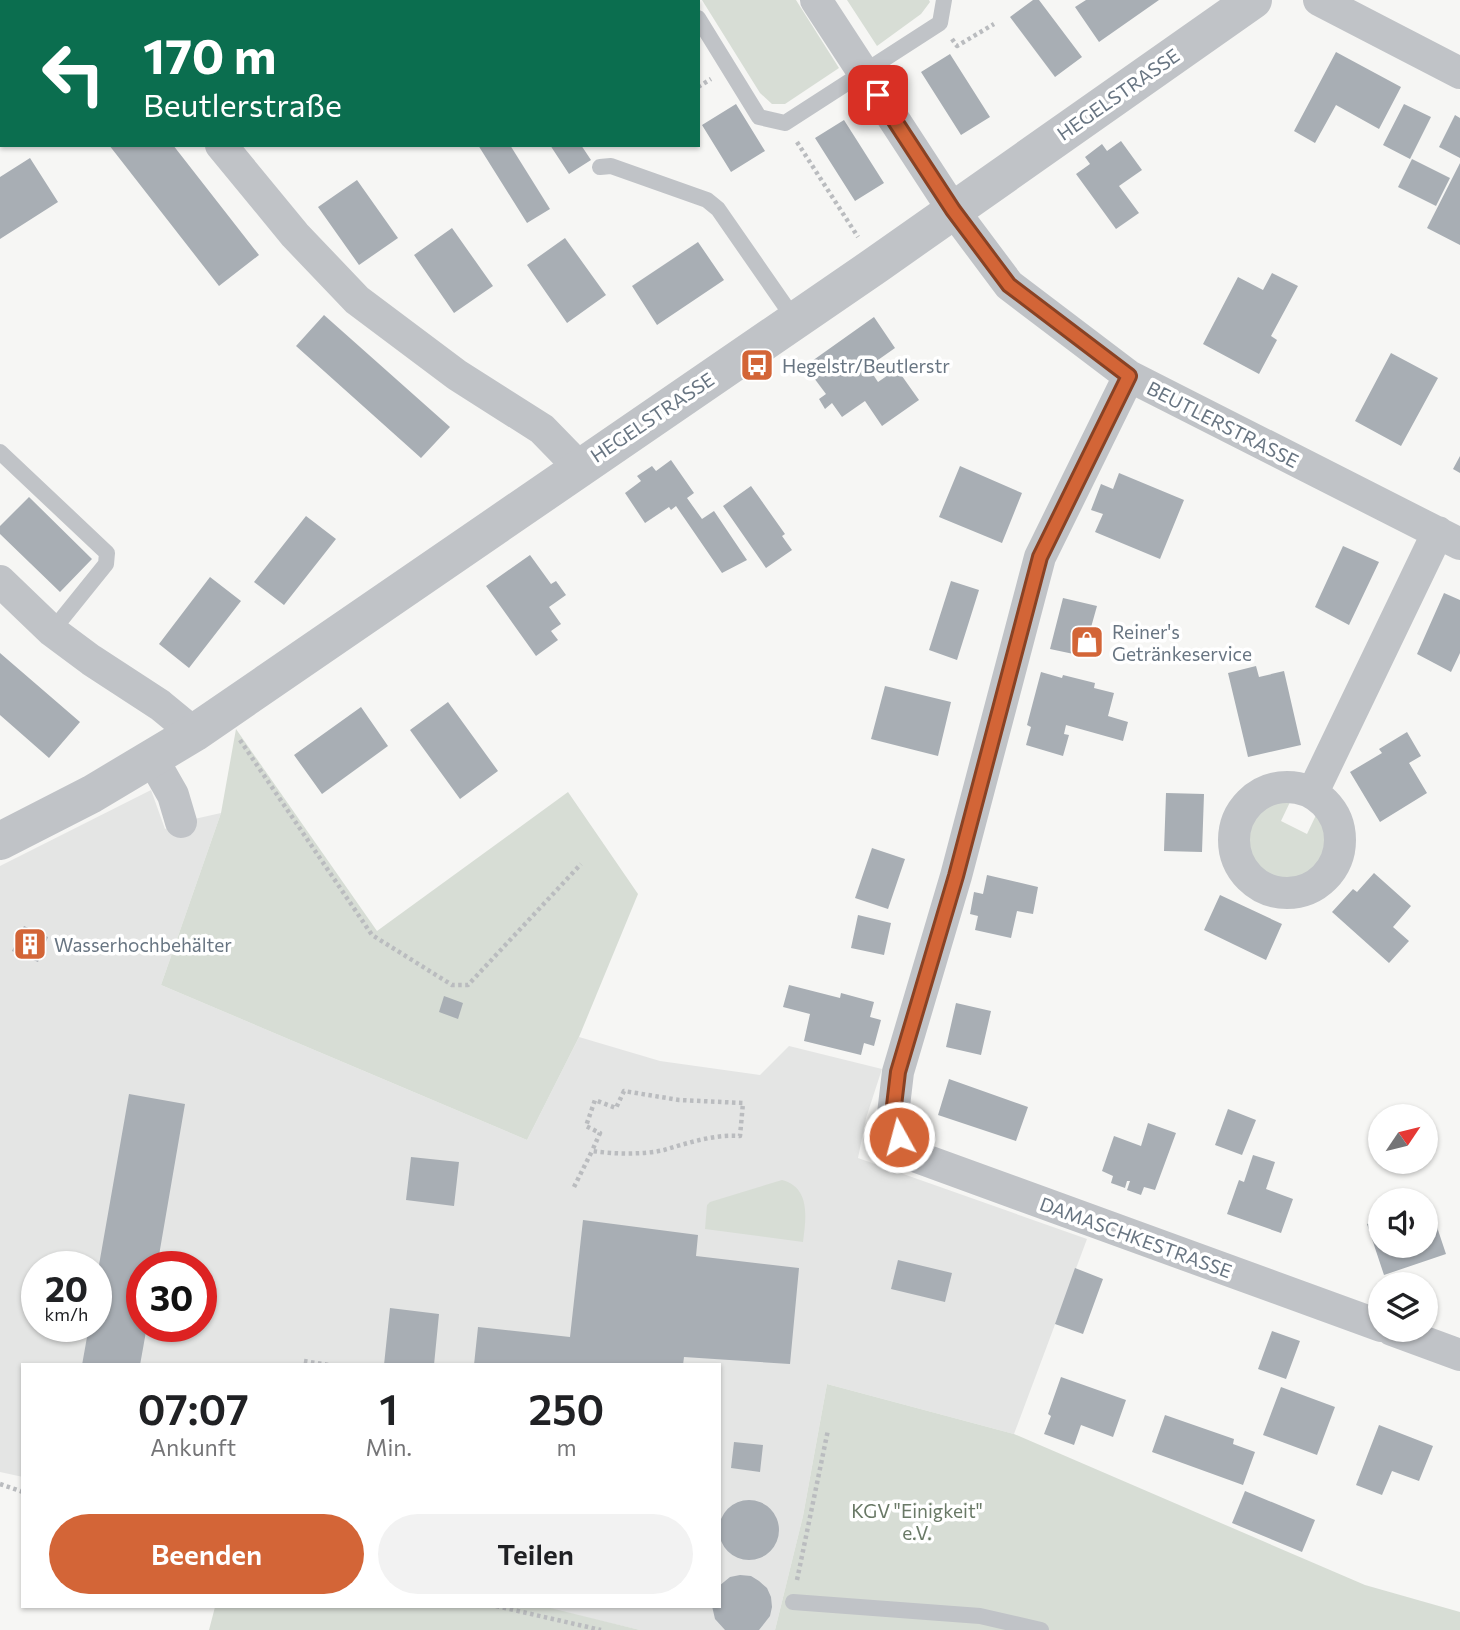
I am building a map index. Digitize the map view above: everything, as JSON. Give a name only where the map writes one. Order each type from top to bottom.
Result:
[{"type":"street","name":"BEUTLERSTRASSE","points":[[816,0],[953,210],[1009,285],[1129,376],[1449,538]]},
{"type":"street","name":"HEGELSTRASSE","points":[[0,841],[92,794],[207,723],[876,265],[1253,0]]},
{"type":"street","points":[[1319,0],[1460,73]]},
{"type":"street","points":[[223,147],[295,235],[357,300],[457,375],[541,429],[579,467]]},
{"type":"street","name":"DAMASCHKESTRASSE","points":[[1129,376],[1040,557],[956,876],[898,1072],[893,1114],[899,1137],[914,1156],[1368,1321]]},
{"type":"street","points":[[1313,792],[1449,538]]},
{"type":"street","points":[[0,581],[52,631],[91,660],[160,705],[207,723]]},
{"type":"street","points":[[152,758],[173,795],[181,822]]},
{"type":"street","points":[[1435,1342],[1457,1348]]},
{"type":"lane","points":[[700,21],[759,117],[785,123],[940,23],[944,0]]},
{"type":"lane","points":[[600,167],[611,166],[707,200],[718,209],[795,320]]},
{"type":"lane","points":[[0,452],[107,553],[106,564],[52,631]]},
{"type":"lane","points":[[793,1602],[981,1616],[1041,1630]]},
{"type":"path","points":[[940,23],[957,46],[994,24]]},
{"type":"path","points":[[785,123],[876,265]]},
{"type":"path","points":[[207,723],[372,935],[452,985],[468,985],[581,864]]},
{"type":"path","points":[[574,1187],[600,1133],[586,1126],[595,1100],[615,1108],[624,1091],[679,1100],[743,1103],[740,1136],[709,1138],[660,1151],[592,1151]]},
{"type":"path","points":[[304,1361],[316,1363]]},
{"type":"path","points":[[793,1602],[828,1430]]},
{"type":"path","points":[[0,1484],[21,1491]]},
{"type":"path","points":[[505,1608],[601,1630]]},
{"type":"shaded area","points":[[151,790],[165,829],[181,822],[221,813],[161,985],[527,1140],[579,1037],[660,1061],[760,1075],[789,1046],[882,1069],[866,1118],[858,1158],[1087,1239],[1014,1434],[827,1384],[803,1516],[775,1630],[640,1630],[546,1608],[721,1608],[721,1363],[21,1363],[21,1477],[0,1472],[0,866]]},
{"type":"green space","points":[[702,0],[796,0],[839,68],[785,104],[772,104],[760,93]]},
{"type":"green space","points":[[847,0],[930,2],[921,14],[877,46]]},
{"type":"green space","points":[[236,729],[377,931],[568,792],[638,894],[579,1037],[527,1140],[161,985],[221,813]]},
{"type":"green space","points":[[1291,800],[1281,821],[1307,834],[1317,813],[1326,829],[1327,840],[1322,858],[1314,869],[1302,876],[1284,879],[1268,874],[1257,864],[1250,850],[1249,834],[1254,819],[1266,807]]},
{"type":"green space","points":[[782,1180],[791,1184],[802,1197],[805,1214],[803,1242],[705,1229],[707,1205],[710,1202]]},
{"type":"green space","name":"KGV \"Einigkeit\" e.V.","points":[[827,1384],[1014,1434],[1365,1585],[1460,1612],[1460,1630],[775,1630],[803,1516]]},
{"type":"green space","points":[[215,1608],[550,1608],[640,1630],[209,1630]]},
{"type":"building","points":[[1033,0],[1039,0],[1082,57],[1055,77],[1010,17]]},
{"type":"building","points":[[1086,0],[1159,0],[1099,42],[1075,7]]},
{"type":"building","points":[[1336,52],[1401,87],[1379,129],[1336,105],[1315,143],[1294,131]]},
{"type":"building","points":[[950,54],[990,117],[961,135],[921,72]]},
{"type":"building","points":[[736,104],[765,151],[731,172],[702,125]]},
{"type":"building","points":[[1404,104],[1431,117],[1410,159],[1383,145]]},
{"type":"building","points":[[1455,115],[1460,118],[1460,158],[1439,147]]},
{"type":"building","points":[[844,120],[884,183],[855,201],[815,138]]},
{"type":"building","points":[[1121,141],[1142,170],[1119,186],[1139,213],[1116,229],[1076,174],[1090,164],[1085,157],[1102,144],[1107,151]]},
{"type":"building","points":[[111,147],[175,147],[259,255],[219,286]]},
{"type":"building","points":[[479,147],[511,147],[550,209],[527,223]]},
{"type":"building","points":[[551,147],[582,147],[591,160],[569,174]]},
{"type":"building","points":[[30,158],[58,202],[0,239],[0,177]]},
{"type":"building","points":[[1412,159],[1450,178],[1436,206],[1398,187]]},
{"type":"building","points":[[1460,163],[1460,245],[1427,228]]},
{"type":"building","points":[[357,180],[398,238],[359,265],[318,207]]},
{"type":"building","points":[[452,228],[493,286],[454,313],[414,255]]},
{"type":"building","points":[[565,238],[606,295],[567,323],[527,265]]},
{"type":"building","points":[[698,242],[724,280],[657,325],[632,286]]},
{"type":"building","points":[[1272,273],[1298,286],[1271,336],[1277,340],[1259,374],[1203,344],[1238,277],[1263,290]]},
{"type":"building","points":[[324,315],[450,427],[421,458],[296,346]]},
{"type":"building","points":[[874,317],[895,348],[868,367],[878,382],[897,369],[919,400],[882,426],[865,401],[842,417],[832,403],[825,409],[819,399],[826,394],[805,366]]},
{"type":"building","points":[[1391,353],[1438,378],[1401,446],[1355,421]]},
{"type":"building","points":[[1460,456],[1460,473],[1453,469]]},
{"type":"building","points":[[671,460],[694,493],[687,498],[702,519],[714,511],[747,560],[722,573],[676,506],[671,510],[669,507],[645,523],[625,493],[641,481],[637,476],[652,466],[656,471]]},
{"type":"building","points":[[960,466],[1022,493],[1002,543],[939,517]]},
{"type":"building","points":[[1119,473],[1184,500],[1160,559],[1095,532],[1103,514],[1091,510],[1101,484],[1113,489]]},
{"type":"building","points":[[751,486],[785,534],[782,536],[792,550],[766,568],[723,506]]},
{"type":"building","points":[[29,497],[92,559],[60,592],[0,534],[0,526]]},
{"type":"building","points":[[306,516],[336,539],[284,605],[254,582]]},
{"type":"building","points":[[1343,546],[1379,562],[1349,625],[1315,607]]},
{"type":"building","points":[[530,555],[551,584],[556,581],[566,595],[549,607],[561,624],[551,631],[558,640],[536,656],[486,586]]},
{"type":"building","points":[[210,577],[241,601],[189,668],[159,644]]},
{"type":"building","points":[[951,581],[979,590],[957,660],[929,650]]},
{"type":"building","points":[[1444,593],[1460,600],[1460,653],[1451,672],[1417,654]]},
{"type":"building","points":[[1063,598],[1097,606],[1083,656],[1050,649]]},
{"type":"building","points":[[0,653],[80,722],[49,758],[0,715]]},
{"type":"building","points":[[1256,666],[1259,677],[1284,671],[1301,745],[1248,757],[1228,673]]},
{"type":"building","points":[[1041,672],[1095,683],[1094,688],[1114,693],[1108,716],[1128,722],[1123,741],[1066,725],[1064,734],[1069,735],[1063,756],[1026,745],[1031,727],[1027,725]]},
{"type":"building","points":[[885,686],[951,702],[938,756],[871,739]]},
{"type":"building","points":[[448,702],[498,771],[460,799],[410,730]]},
{"type":"building","points":[[361,707],[388,746],[322,794],[294,755]]},
{"type":"building","points":[[1407,732],[1421,756],[1409,763],[1427,793],[1380,822],[1350,772],[1382,753],[1379,749]]},
{"type":"building","points":[[1166,793],[1204,794],[1202,852],[1164,851]]},
{"type":"building","points":[[872,848],[905,859],[888,909],[855,898]]},
{"type":"building","points":[[1374,873],[1411,906],[1393,927],[1409,941],[1389,963],[1332,912],[1353,889],[1357,892]]},
{"type":"building","points":[[987,875],[1038,887],[1033,914],[1017,911],[1011,938],[975,930],[978,916],[970,914],[974,892],[983,894]]},
{"type":"building","points":[[1220,895],[1282,924],[1266,960],[1204,930]]},
{"type":"building","points":[[858,915],[891,923],[884,955],[851,948]]},
{"type":"building","name":"Wasserhochbehälter","points":[[24,926],[48,937],[38,962],[12,951]]},
{"type":"building","points":[[789,985],[840,998],[841,993],[874,1002],[870,1017],[881,1020],[874,1046],[864,1043],[861,1055],[804,1041],[810,1014],[783,1007]]},
{"type":"building","points":[[444,996],[463,1003],[458,1019],[439,1012]]},
{"type":"building","points":[[956,1003],[991,1011],[981,1055],[946,1047]]},
{"type":"building","points":[[949,1079],[1028,1107],[1016,1141],[938,1115]]},
{"type":"building","points":[[129,1094],[185,1104],[160,1251],[126,1251],[126,1342],[144,1342],[140,1363],[82,1363],[86,1342],[112,1342],[112,1251],[101,1251]]},
{"type":"building","points":[[1228,1109],[1256,1120],[1242,1155],[1215,1145]]},
{"type":"building","points":[[1148,1123],[1176,1133],[1155,1190],[1144,1187],[1141,1195],[1127,1190],[1130,1181],[1127,1181],[1125,1188],[1111,1183],[1113,1176],[1102,1171],[1114,1136],[1141,1146]]},
{"type":"building","points":[[1253,1155],[1275,1162],[1266,1189],[1293,1199],[1281,1233],[1227,1214],[1239,1180],[1244,1182]]},
{"type":"building","points":[[411,1157],[459,1162],[454,1206],[406,1200]]},
{"type":"building","points":[[583,1220],[698,1235],[696,1256],[799,1268],[790,1364],[684,1357],[683,1363],[474,1363],[478,1327],[570,1337]]},
{"type":"building","points":[[1438,1230],[1446,1254],[1438,1257]]},
{"type":"building","points":[[1378,1258],[1434,1258],[1393,1272],[1383,1272]]},
{"type":"building","points":[[898,1260],[952,1273],[945,1302],[891,1289]]},
{"type":"building","points":[[1075,1268],[1103,1279],[1083,1334],[1055,1324]]},
{"type":"building","points":[[390,1308],[439,1314],[434,1363],[384,1363]]},
{"type":"building","points":[[1272,1331],[1300,1341],[1286,1379],[1258,1369]]},
{"type":"building","points":[[1061,1377],[1126,1400],[1113,1437],[1081,1425],[1074,1445],[1044,1434]]},
{"type":"building","points":[[1281,1387],[1335,1407],[1317,1455],[1263,1435]]},
{"type":"building","points":[[1165,1415],[1234,1439],[1233,1444],[1255,1452],[1243,1485],[1152,1452]]},
{"type":"building","points":[[1379,1425],[1433,1446],[1419,1481],[1392,1471],[1382,1495],[1356,1485]]},
{"type":"building","points":[[734,1442],[763,1445],[760,1472],[731,1468]]},
{"type":"building","points":[[1245,1491],[1315,1520],[1302,1552],[1232,1523]]},
{"type":"building","points":[[749,1500],[766,1505],[774,1513],[778,1524],[774,1547],[760,1558],[738,1558],[724,1547],[721,1541],[721,1519],[732,1505],[738,1502]]},
{"type":"building","points":[[751,1576],[767,1588],[772,1607],[770,1616],[759,1630],[725,1630],[715,1619],[712,1608],[721,1608],[721,1584],[730,1577]]},
{"type":"place","name":"Hegelstr/Beutlerstr","points":[[757,365]]},
{"type":"place","name":"Reiner's Getränkeservice","points":[[1087,642]]},
{"type":"place","name":"Wasserhochbehälter","points":[[30,944]]},
{"type":"route","points":[[878,95],[953,210],[1009,285],[1129,376],[1040,557],[956,876],[898,1072],[893,1114],[899,1137]]}]
